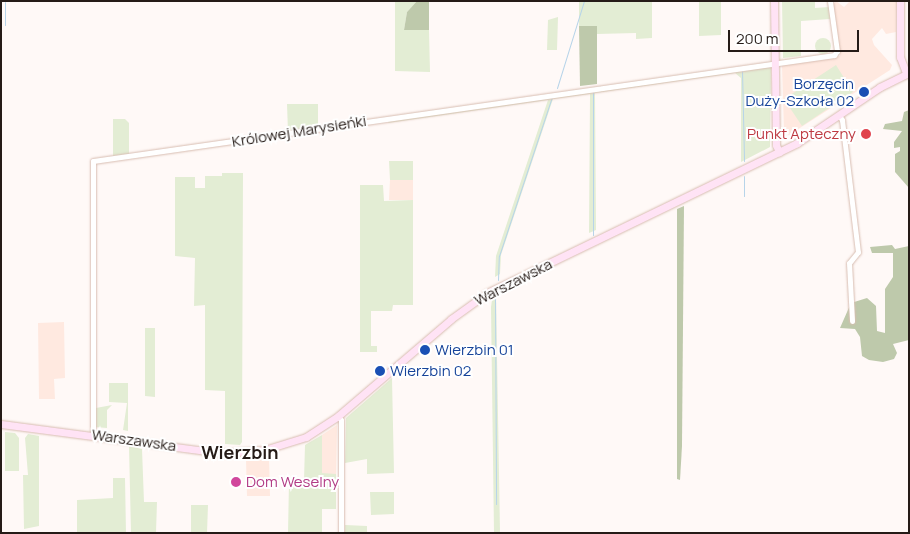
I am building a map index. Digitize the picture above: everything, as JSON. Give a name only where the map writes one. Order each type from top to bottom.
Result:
[{"type":"main road","points":[[774,1],[776,146],[779,152]]},
{"type":"main road","points":[[900,1],[900,57],[908,73]]},
{"type":"main road","name":"Warszawska","points":[[1,424],[93,434],[222,453],[243,452],[291,442],[338,416],[451,319],[487,293],[779,152],[908,73]]},
{"type":"street","points":[[775,61],[836,54],[830,1]]},
{"type":"street","name":"Królowej Marysieńki","points":[[93,434],[93,161],[775,61]]},
{"type":"street","points":[[839,115],[842,120],[858,252],[849,263],[852,321]]},
{"type":"street","points":[[338,416],[341,420],[341,533]]},
{"type":"shaded area","points":[[836,1],[844,7],[850,1],[897,1],[896,32],[886,34],[882,28],[872,39],[874,45],[892,65],[890,70],[789,135],[784,132],[782,65],[840,56],[833,5]]},
{"type":"shaded area","points":[[390,180],[413,180],[413,200],[389,200]]},
{"type":"shaded area","points":[[64,322],[65,378],[54,379],[55,399],[39,399],[38,323]]},
{"type":"shaded area","points":[[337,425],[336,474],[322,474],[322,435]]},
{"type":"shaded area","points":[[269,457],[270,496],[247,496],[246,459]]},
{"type":"green space","points":[[395,1],[417,1],[407,12],[404,30],[429,30],[430,72],[395,71]]},
{"type":"green space","points":[[417,1],[429,1],[429,30],[404,30],[407,12]]},
{"type":"green space","points":[[579,1],[652,1],[652,38],[636,39],[636,33],[597,34],[597,26],[579,26]]},
{"type":"green space","points":[[699,1],[721,1],[721,35],[699,36]]},
{"type":"green space","points":[[782,1],[815,1],[815,8],[829,7],[830,19],[801,21],[801,56],[783,58]]},
{"type":"green space","points":[[558,17],[557,50],[547,50],[548,20]]},
{"type":"green space","points":[[579,26],[597,26],[597,84],[580,86]]},
{"type":"green space","points":[[823,38],[831,46],[823,54],[815,46]]},
{"type":"green space","points":[[836,65],[853,92],[802,126],[784,99]]},
{"type":"green space","points":[[771,66],[770,147],[741,162],[741,78],[735,73],[595,93],[596,230],[589,233],[590,94],[553,99],[501,255],[500,274],[495,277],[496,256],[548,100],[388,123],[390,119]]},
{"type":"green space","points":[[287,104],[318,104],[318,126],[288,132]]},
{"type":"green space","points":[[909,110],[909,188],[895,172],[895,154],[900,151],[900,147],[894,148],[894,142],[902,131],[883,129],[885,124],[902,121],[904,112]]},
{"type":"green space","points":[[113,119],[125,119],[129,123],[129,154],[113,156]]},
{"type":"green space","points":[[389,161],[413,161],[413,180],[390,180]]},
{"type":"green space","points":[[222,173],[243,173],[242,442],[240,445],[225,444],[225,391],[205,390],[205,305],[194,306],[195,258],[175,256],[175,177],[195,177],[195,188],[205,188],[205,176],[222,176]]},
{"type":"green space","points":[[360,185],[383,185],[384,201],[413,200],[413,305],[393,305],[392,311],[371,311],[371,346],[377,346],[377,352],[360,352]]},
{"type":"green space","points":[[684,206],[682,446],[680,480],[677,479],[677,209]]},
{"type":"green space","points":[[892,245],[895,249],[909,246],[909,340],[893,344],[897,353],[894,359],[883,362],[869,360],[862,356],[860,337],[855,329],[840,328],[851,303],[867,298],[876,306],[877,331],[885,333],[885,289],[893,277],[893,253],[872,253],[870,247]]},
{"type":"green space","points":[[496,297],[500,533],[494,533],[491,307],[492,300]]},
{"type":"green space","points":[[145,328],[155,328],[155,397],[145,396]]},
{"type":"green space","points":[[392,378],[394,473],[367,474],[367,459],[345,463],[346,418]]},
{"type":"green space","points":[[109,383],[128,383],[128,431],[123,430],[127,403],[109,402]]},
{"type":"green space","points":[[112,405],[107,410],[107,428],[95,427],[96,408]]},
{"type":"green space","points":[[5,432],[15,433],[19,438],[19,471],[5,471]]},
{"type":"green space","points":[[28,434],[39,436],[39,526],[24,529],[23,475],[28,475],[25,438]]},
{"type":"green space","points":[[322,435],[322,473],[336,474],[336,509],[322,509],[322,533],[288,533],[289,482],[304,480],[305,445]]},
{"type":"green space","points":[[129,446],[142,449],[144,502],[157,502],[156,533],[131,533]]},
{"type":"green space","points":[[113,478],[125,478],[126,533],[77,533],[77,500],[113,498]]},
{"type":"green space","points":[[370,492],[394,492],[394,514],[371,515]]},
{"type":"green space","points":[[191,505],[208,505],[207,533],[191,533]]},
{"type":"green space","points":[[345,525],[367,526],[367,533],[345,533]]},
{"type":"waterway","points":[[557,88],[584,1]]},
{"type":"waterway","points":[[5,2],[5,25]]},
{"type":"waterway","points":[[742,70],[744,161]]},
{"type":"waterway","points":[[593,91],[593,235]]},
{"type":"waterway","points":[[498,280],[499,256],[552,97]]},
{"type":"waterway","points":[[744,176],[744,196]]},
{"type":"waterway","points":[[495,296],[496,504]]},
{"type":"place","name":"Borzęcin Duży-Szkoła 02","points":[[864,92]]},
{"type":"place","name":"Punkt Apteczny","points":[[866,134]]},
{"type":"place","name":"Wierzbin 01","points":[[425,350]]},
{"type":"place","name":"Wierzbin 02","points":[[380,371]]},
{"type":"place","name":"Dom Weselny","points":[[236,482]]},
{"type":"district","name":"Wierzbin","points":[[240,452]]}]
